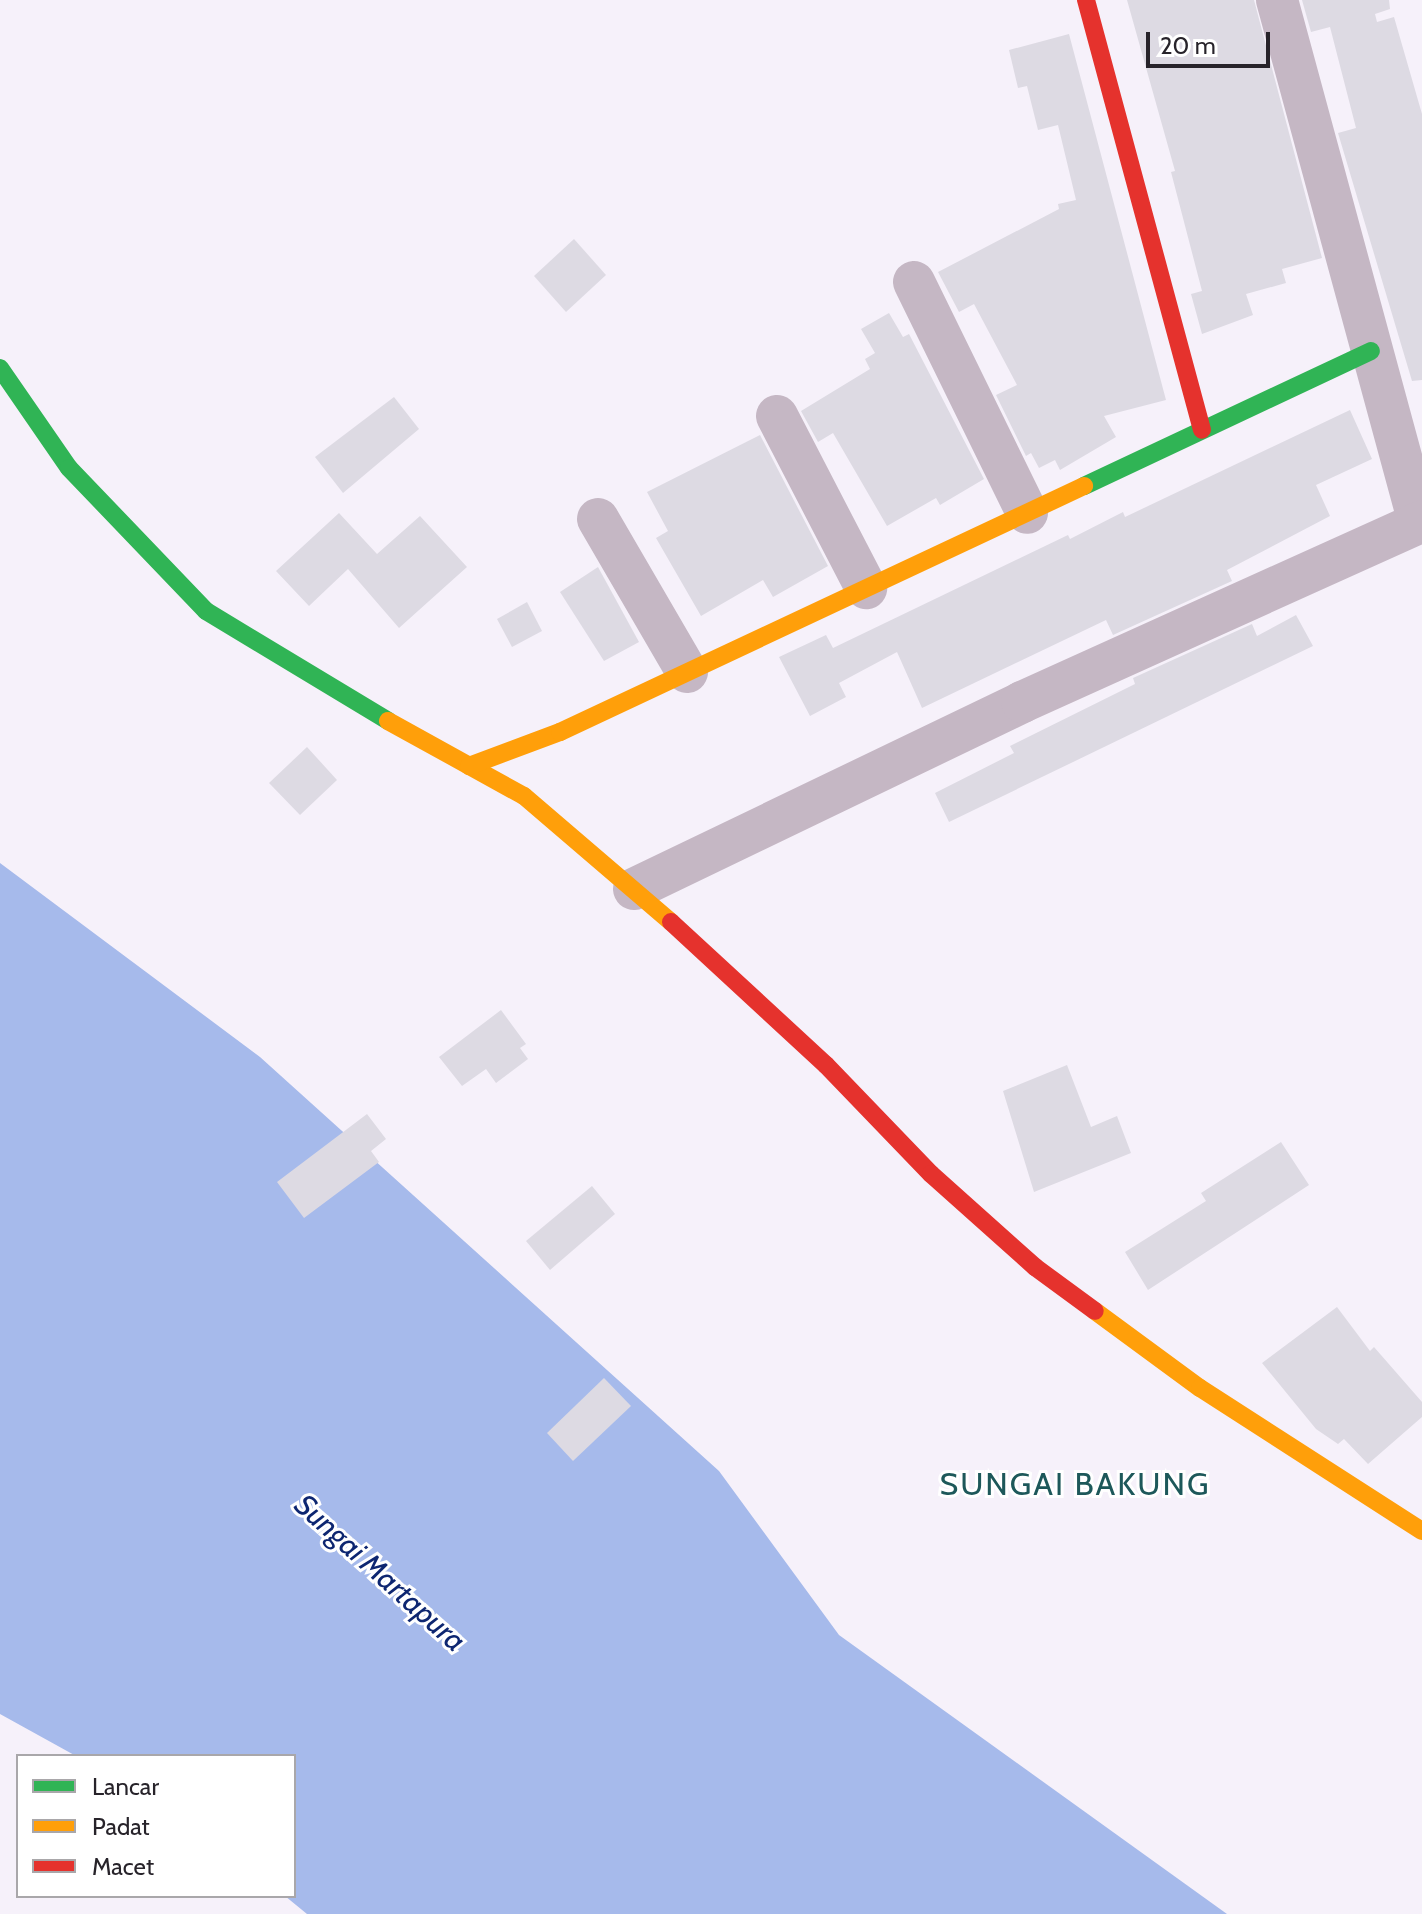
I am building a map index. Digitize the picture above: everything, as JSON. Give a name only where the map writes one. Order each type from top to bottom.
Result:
[{"type":"street","points":[[1086,0],[1202,430]]},
{"type":"street","points":[[634,889],[1022,702],[1420,522],[1277,0]]},
{"type":"street","points":[[914,282],[1027,513]]},
{"type":"street","points":[[469,766],[560,732],[1371,351]]},
{"type":"street","points":[[0,368],[69,468],[206,611],[301,673],[524,796],[634,889],[826,1065],[931,1174],[1035,1267],[1200,1388],[1280,1435],[1422,1531]]},
{"type":"street","points":[[777,416],[866,588]]},
{"type":"street","points":[[598,519],[687,672]]},
{"type":"water","name":"Sungai Martapura","points":[[0,863],[260,1057],[719,1471],[839,1635],[1227,1914],[307,1914],[287,1898],[296,1898],[296,1754],[72,1754],[0,1714]]},
{"type":"building","points":[[1127,0],[1254,0],[1322,258],[1282,269],[1286,283],[1246,294],[1253,315],[1202,334],[1191,294],[1202,291],[1171,172],[1175,171]]},
{"type":"building","points":[[1302,0],[1389,0],[1390,9],[1375,14],[1377,22],[1394,17],[1422,114],[1422,380],[1412,381],[1338,133],[1356,128],[1330,27],[1311,32]]},
{"type":"building","points":[[1069,34],[1166,400],[1104,416],[1116,437],[1060,470],[1055,460],[1039,468],[1031,453],[1026,456],[996,395],[1017,385],[974,304],[959,312],[938,272],[1059,209],[1058,204],[1076,200],[1058,125],[1038,130],[1027,86],[1018,88],[1009,50]]},
{"type":"building","points":[[574,239],[606,275],[566,312],[534,276]]},
{"type":"building","points":[[889,313],[903,337],[909,334],[984,479],[940,505],[936,498],[887,526],[833,433],[818,442],[801,411],[870,369],[865,359],[875,353],[861,329]]},
{"type":"building","points":[[394,397],[419,429],[343,493],[315,457]]},
{"type":"building","points":[[1350,410],[1372,459],[1316,485],[1330,516],[1227,570],[1232,581],[1113,635],[1106,620],[922,708],[897,652],[839,683],[846,697],[810,716],[779,657],[826,635],[833,648],[1068,535],[1070,539],[1123,512],[1125,517]]},
{"type":"building","points":[[760,435],[828,566],[773,597],[763,580],[701,616],[656,538],[668,531],[647,492]]},
{"type":"building","points":[[339,513],[377,554],[420,516],[467,567],[399,628],[348,569],[309,606],[276,571]]},
{"type":"building","points":[[598,567],[639,642],[604,661],[560,592]]},
{"type":"building","points":[[527,602],[542,631],[512,647],[497,619]]},
{"type":"building","points":[[1296,615],[1313,646],[949,822],[935,793],[1014,753],[1010,746],[1135,684],[1133,678],[1252,624],[1257,636]]},
{"type":"building","points":[[307,747],[337,780],[300,815],[269,783]]},
{"type":"building","points":[[501,1010],[526,1044],[520,1048],[528,1059],[496,1083],[486,1069],[462,1086],[439,1057]]},
{"type":"building","points":[[1067,1065],[1091,1127],[1117,1116],[1131,1153],[1034,1192],[1003,1091]]},
{"type":"building","points":[[367,1114],[386,1139],[371,1151],[379,1162],[304,1218],[277,1182]]},
{"type":"building","points":[[1281,1142],[1309,1185],[1148,1290],[1125,1252],[1206,1201],[1201,1193]]},
{"type":"building","points":[[592,1186],[615,1214],[550,1270],[526,1241]]},
{"type":"building","points":[[1337,1307],[1370,1351],[1374,1347],[1422,1402],[1422,1417],[1368,1464],[1344,1439],[1338,1444],[1316,1429],[1262,1363]]},
{"type":"building","points":[[604,1378],[631,1406],[573,1461],[547,1433]]},
{"type":"traffic: fast","points":[[1084,486],[1371,351]]},
{"type":"traffic: fast","points":[[0,368],[69,468],[206,611],[388,721]]},
{"type":"traffic: slow","points":[[469,766],[560,732],[1084,486]]},
{"type":"traffic: slow","points":[[388,721],[524,796],[671,922]]},
{"type":"traffic: slow","points":[[1095,1311],[1200,1388],[1422,1531]]},
{"type":"traffic: jam","points":[[1086,0],[1202,430]]},
{"type":"traffic: jam","points":[[671,922],[826,1065],[931,1174],[1035,1267],[1095,1311]]},
{"type":"district","name":"SUNGAI BAKUNG","points":[[1075,1484]]}]
